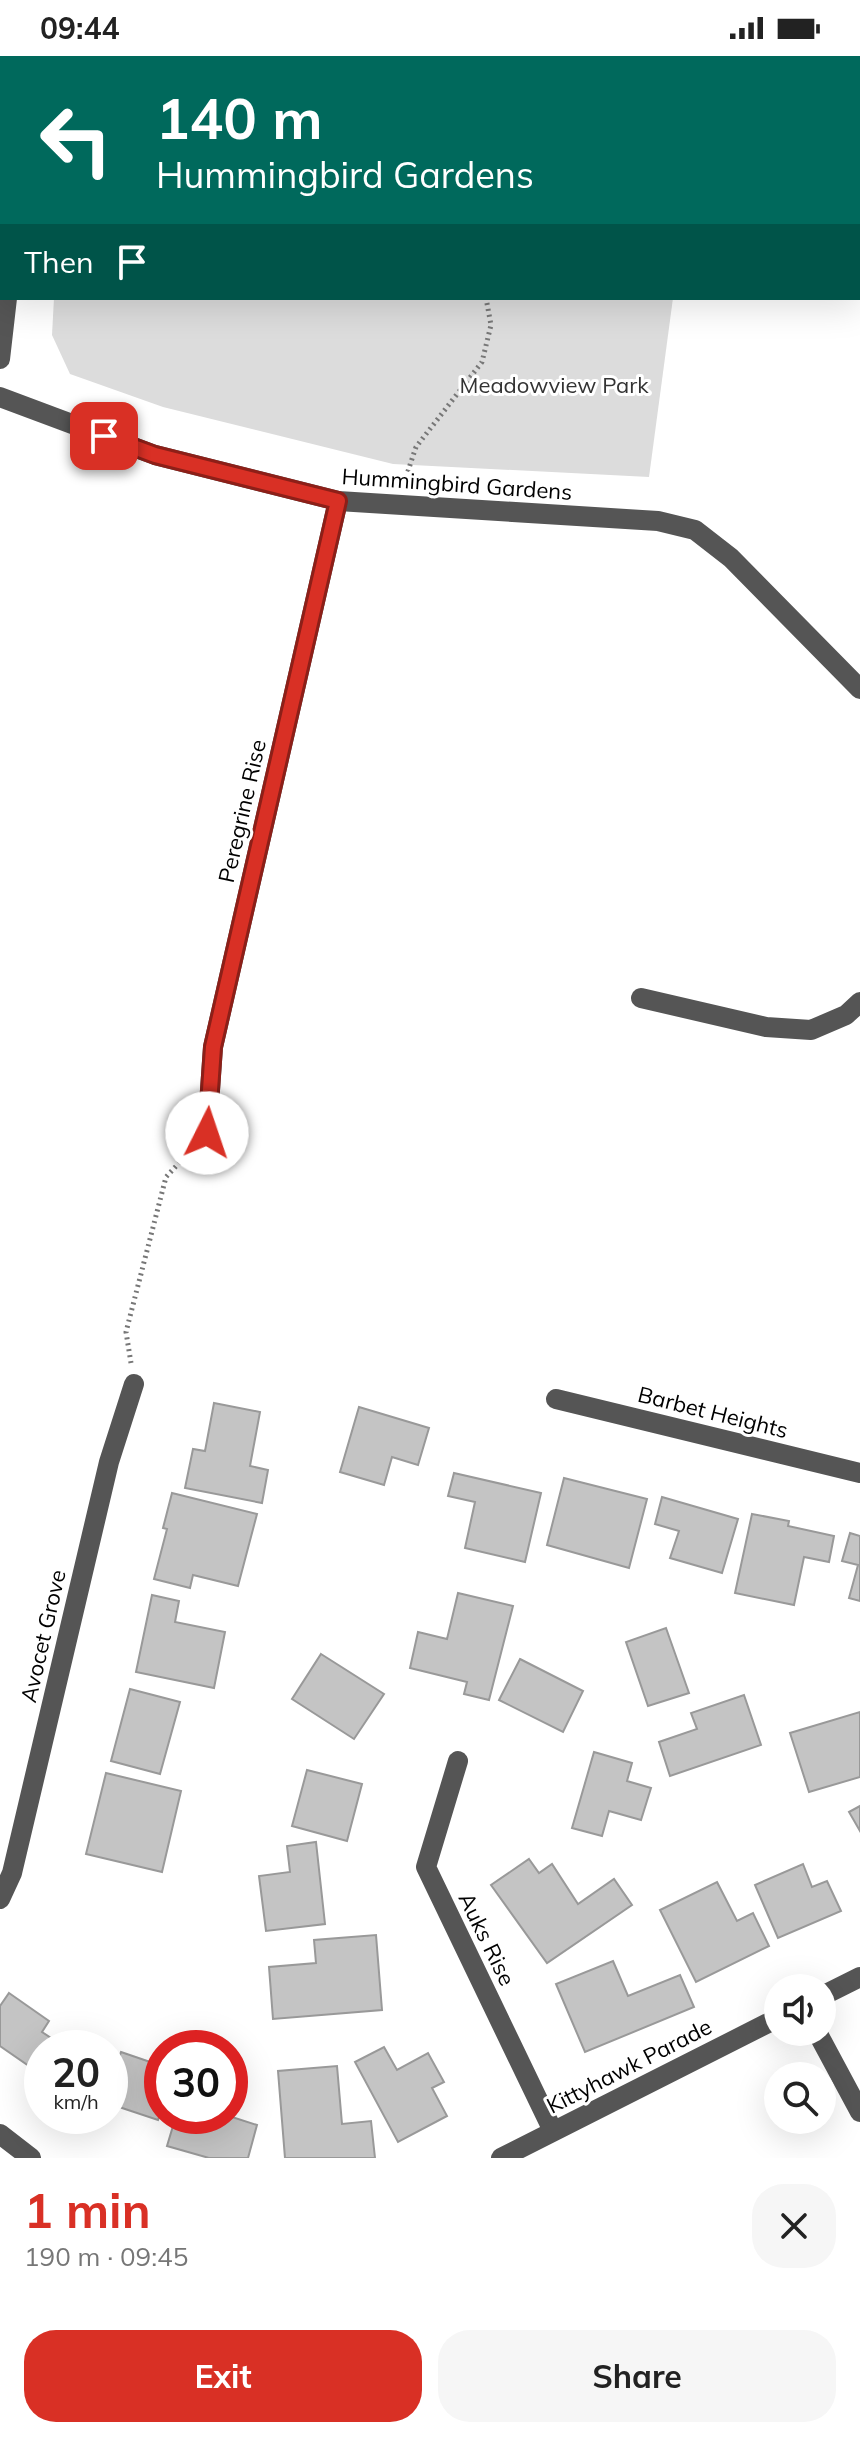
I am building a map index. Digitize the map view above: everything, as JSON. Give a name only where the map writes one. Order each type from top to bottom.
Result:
[{"type":"street","points":[[0,359],[7,300]]},
{"type":"street","name":"Hummingbird Gardens","points":[[0,397],[155,455],[338,501],[658,521],[695,530],[731,558],[860,689]]},
{"type":"street","name":"Peregrine Rise","points":[[207,1133],[213,1047],[338,501]]},
{"type":"street","points":[[641,998],[766,1027],[811,1030],[846,1015],[860,1002]]},
{"type":"street","name":"Avocet Grove","points":[[0,1899],[12,1873],[109,1462],[134,1384]]},
{"type":"street","name":"Barbet Heights","points":[[556,1399],[860,1473]]},
{"type":"street","name":"Auks Rise","points":[[458,1761],[426,1867],[553,2131]]},
{"type":"street","points":[[836,1989],[860,1977]]},
{"type":"street","name":"Kittyhawk Parade","points":[[501,2158],[764,2025]]},
{"type":"street","points":[[825,2046],[860,2112]]},
{"type":"street","points":[[0,2134],[31,2158]]},
{"type":"path","points":[[399,506],[416,447],[482,362],[491,325],[486,300]]},
{"type":"path","points":[[134,1384],[126,1332],[166,1177],[207,1133]]},
{"type":"green space","name":"Meadowview Park","points":[[54,300],[673,300],[649,477],[393,464],[163,407],[70,374],[52,335]]},
{"type":"building","points":[[214,1403],[260,1412],[250,1466],[268,1470],[262,1503],[185,1488],[193,1449],[205,1451]]},
{"type":"building","points":[[359,1407],[429,1428],[418,1465],[392,1457],[384,1485],[340,1472]]},
{"type":"building","points":[[454,1473],[541,1493],[525,1562],[465,1548],[475,1502],[448,1496]]},
{"type":"building","points":[[564,1478],[647,1499],[629,1568],[547,1545]]},
{"type":"building","points":[[172,1493],[257,1514],[238,1586],[193,1575],[190,1588],[154,1579],[167,1529],[163,1528]]},
{"type":"building","points":[[662,1497],[738,1519],[722,1573],[670,1558],[679,1531],[655,1524]]},
{"type":"building","points":[[752,1514],[789,1521],[788,1526],[834,1536],[829,1562],[804,1557],[794,1605],[735,1593]]},
{"type":"building","points":[[850,1533],[860,1536],[860,1601],[849,1598],[858,1565],[842,1561]]},
{"type":"building","points":[[458,1593],[513,1606],[489,1700],[464,1694],[467,1682],[410,1668],[418,1632],[447,1639]]},
{"type":"building","points":[[152,1595],[179,1601],[175,1622],[225,1632],[214,1688],[136,1672]]},
{"type":"building","points":[[666,1628],[689,1693],[648,1706],[626,1642]]},
{"type":"building","points":[[321,1654],[384,1694],[354,1739],[292,1699]]},
{"type":"building","points":[[520,1659],[583,1691],[563,1732],[499,1700]]},
{"type":"building","points":[[130,1689],[180,1702],[160,1774],[111,1761]]},
{"type":"building","points":[[744,1695],[761,1745],[670,1776],[659,1742],[697,1729],[691,1713]]},
{"type":"building","points":[[860,1712],[860,1777],[809,1792],[790,1733]]},
{"type":"building","points":[[594,1752],[632,1763],[627,1781],[651,1788],[641,1820],[609,1811],[602,1836],[572,1828]]},
{"type":"building","points":[[307,1770],[362,1784],[347,1841],[292,1826]]},
{"type":"building","points":[[106,1773],[181,1791],[162,1872],[86,1854]]},
{"type":"building","points":[[860,1806],[860,1831],[849,1812]]},
{"type":"building","points":[[316,1842],[325,1924],[266,1931],[259,1876],[290,1872],[287,1846]]},
{"type":"building","points":[[529,1859],[539,1873],[552,1864],[578,1904],[614,1879],[632,1905],[547,1963],[491,1885]]},
{"type":"building","points":[[803,1864],[812,1887],[827,1881],[841,1911],[778,1938],[755,1885]]},
{"type":"building","points":[[717,1882],[737,1921],[753,1913],[769,1946],[696,1982],[660,1910]]},
{"type":"building","points":[[376,1935],[382,2010],[273,2019],[269,1967],[316,1963],[314,1940]]},
{"type":"building","points":[[613,1961],[628,1996],[680,1975],[694,2007],[585,2052],[556,1984]]},
{"type":"building","points":[[9,1993],[49,2021],[43,2030],[24,2030],[24,2063],[0,2046],[0,2006]]},
{"type":"building","points":[[384,2047],[397,2070],[428,2053],[444,2082],[432,2088],[447,2116],[398,2142],[355,2062]]},
{"type":"building","points":[[128,2054],[144,2060],[144,2115],[128,2110]]},
{"type":"building","points":[[337,2066],[342,2124],[371,2121],[375,2158],[285,2158],[278,2071]]},
{"type":"building","points":[[248,2122],[257,2125],[248,2158],[209,2158],[167,2146],[171,2134],[248,2134]]},
{"type":"route","points":[[104,436],[155,455],[338,501],[213,1047],[207,1133]]}]
